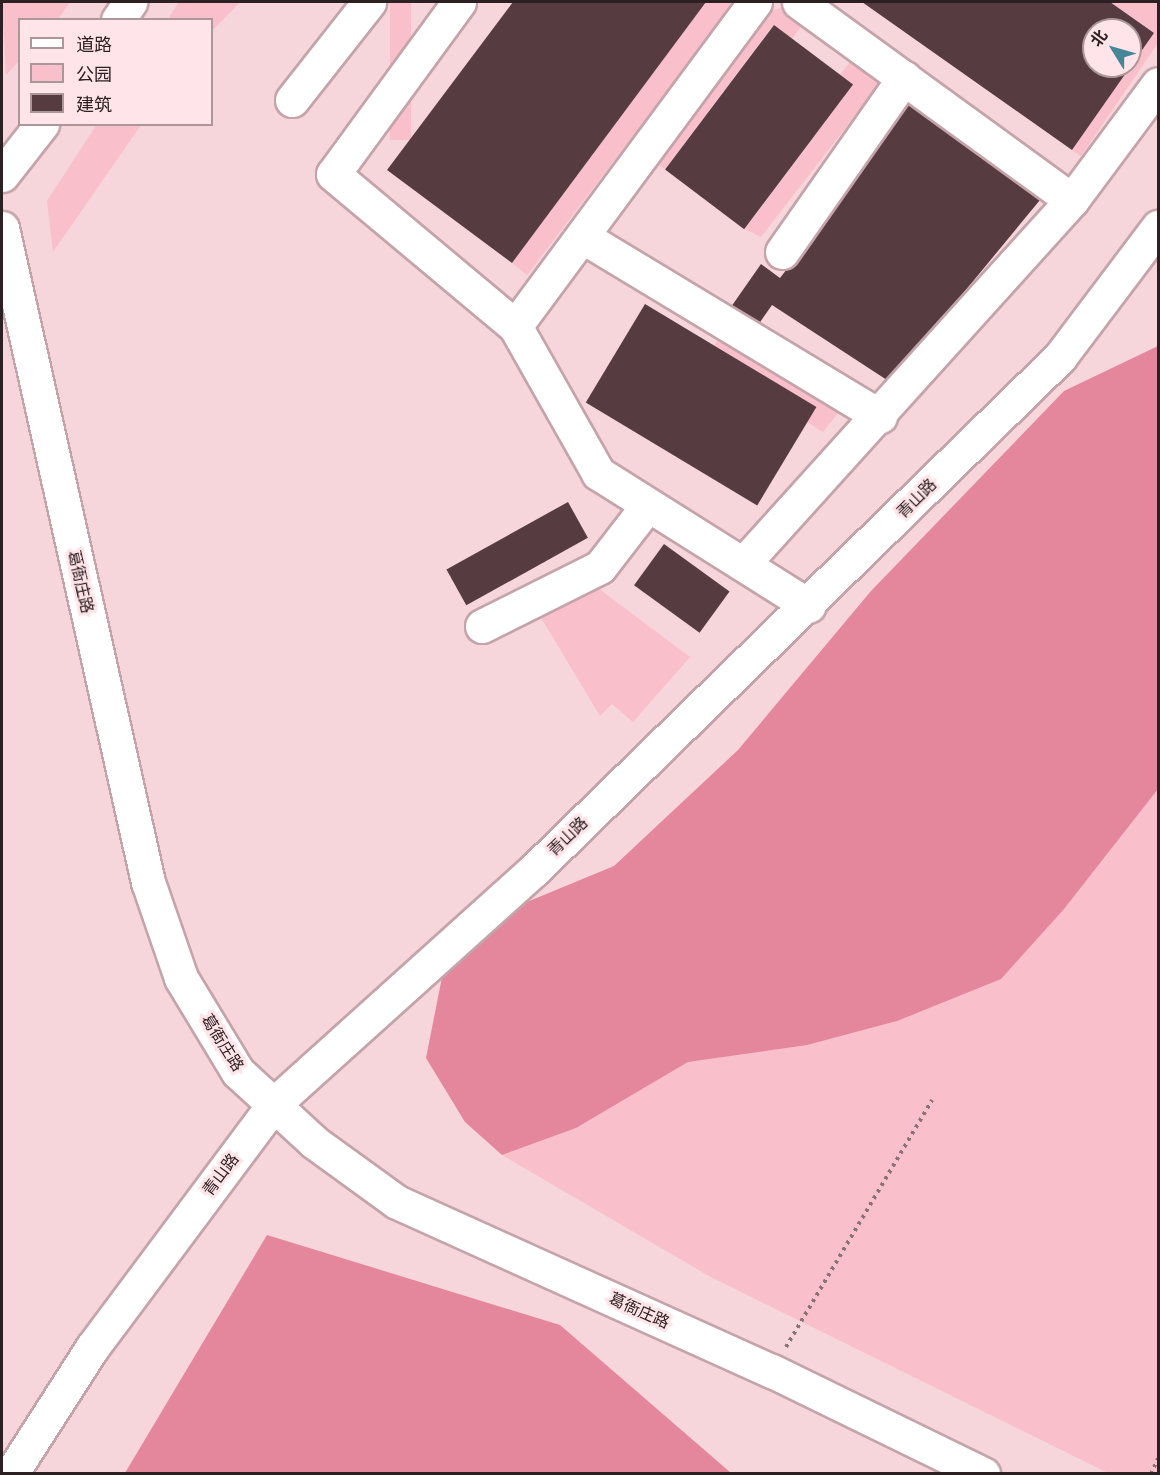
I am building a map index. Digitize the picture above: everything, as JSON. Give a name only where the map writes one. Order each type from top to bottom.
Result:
[{"type":"street","points":[[119,18],[130,2]]},
{"type":"street","points":[[292,100],[369,2]]},
{"type":"street","points":[[459,2],[333,174],[515,326],[598,473],[809,606]]},
{"type":"street","points":[[515,326],[755,2]]},
{"type":"street","points":[[798,2],[1072,200]]},
{"type":"street","points":[[782,252],[904,78]]},
{"type":"street","points":[[743,564],[880,416],[1072,200],[1158,84]]},
{"type":"street","points":[[2,175],[40,126]]},
{"type":"street","name":"青山路","points":[[10,1473],[92,1348],[273,1105],[534,870],[809,606],[1060,357],[1158,226]]},
{"type":"street","name":"葛衙庄路","points":[[2,228],[148,882],[181,978],[238,1072],[314,1142],[397,1202],[772,1371],[983,1473]]},
{"type":"street","points":[[583,237],[880,416]]},
{"type":"street","points":[[482,626],[600,567],[648,505]]},
{"type":"path","points":[[772,1371],[932,1100]]},
{"type":"path","points":[[1151,1473],[1158,1458]]},
{"type":"green space","points":[[2,2],[70,2],[59,18],[18,18],[18,62],[6,75]]},
{"type":"green space","points":[[179,2],[240,2],[213,30],[213,18],[169,18]]},
{"type":"green space","points":[[390,2],[411,2],[411,140],[390,140]]},
{"type":"green space","points":[[706,2],[735,2],[527,275],[512,263]]},
{"type":"green space","points":[[1110,2],[1158,2],[1158,43],[1142,66],[1142,50],[1154,33],[1142,25],[1142,18],[1133,18]]},
{"type":"green space","points":[[786,7],[806,20],[792,39],[773,25],[665,169],[649,158],[761,13]]},
{"type":"green space","points":[[856,54],[884,78],[761,237],[745,229],[853,85],[840,75]]},
{"type":"green space","points":[[1122,78],[1134,78],[1081,156],[1072,150]]},
{"type":"green space","points":[[96,126],[140,126],[53,252],[47,201]]},
{"type":"green space","points":[[721,336],[842,408],[823,432],[806,421],[815,407],[714,345]]},
{"type":"green space","points":[[595,586],[690,657],[633,722],[612,704],[600,716],[540,616]]},
{"type":"green space","points":[[1158,789],[1158,1473],[1108,1473],[709,1276],[502,1155],[576,1128],[688,1062],[807,1045],[897,1021],[1064,909]]},
{"type":"shaded area","points":[[1158,346],[1158,789],[1064,909],[1001,979],[897,1021],[807,1045],[688,1062],[576,1128],[502,1155],[465,1122],[426,1058],[445,962],[510,909],[614,866],[738,750],[871,591],[1064,391]]},
{"type":"shaded area","points":[[267,1235],[560,1325],[731,1473],[125,1473]]},
{"type":"building","points":[[513,2],[706,2],[512,263],[387,170]]},
{"type":"building","points":[[862,2],[1110,2],[1133,18],[1082,18],[1082,78],[1122,78],[1072,150]]},
{"type":"building","points":[[774,25],[853,85],[744,229],[665,170]]},
{"type":"building","points":[[1142,25],[1154,33],[1142,50]]},
{"type":"building","points":[[902,90],[1036,186],[1040,200],[890,382],[772,305],[758,325],[731,307],[761,264],[780,278],[821,225]]},
{"type":"building","points":[[645,304],[816,407],[757,506],[586,403]]},
{"type":"building","points":[[568,502],[588,538],[466,605],[446,569]]},
{"type":"building","points":[[664,544],[730,592],[700,633],[634,585]]}]
